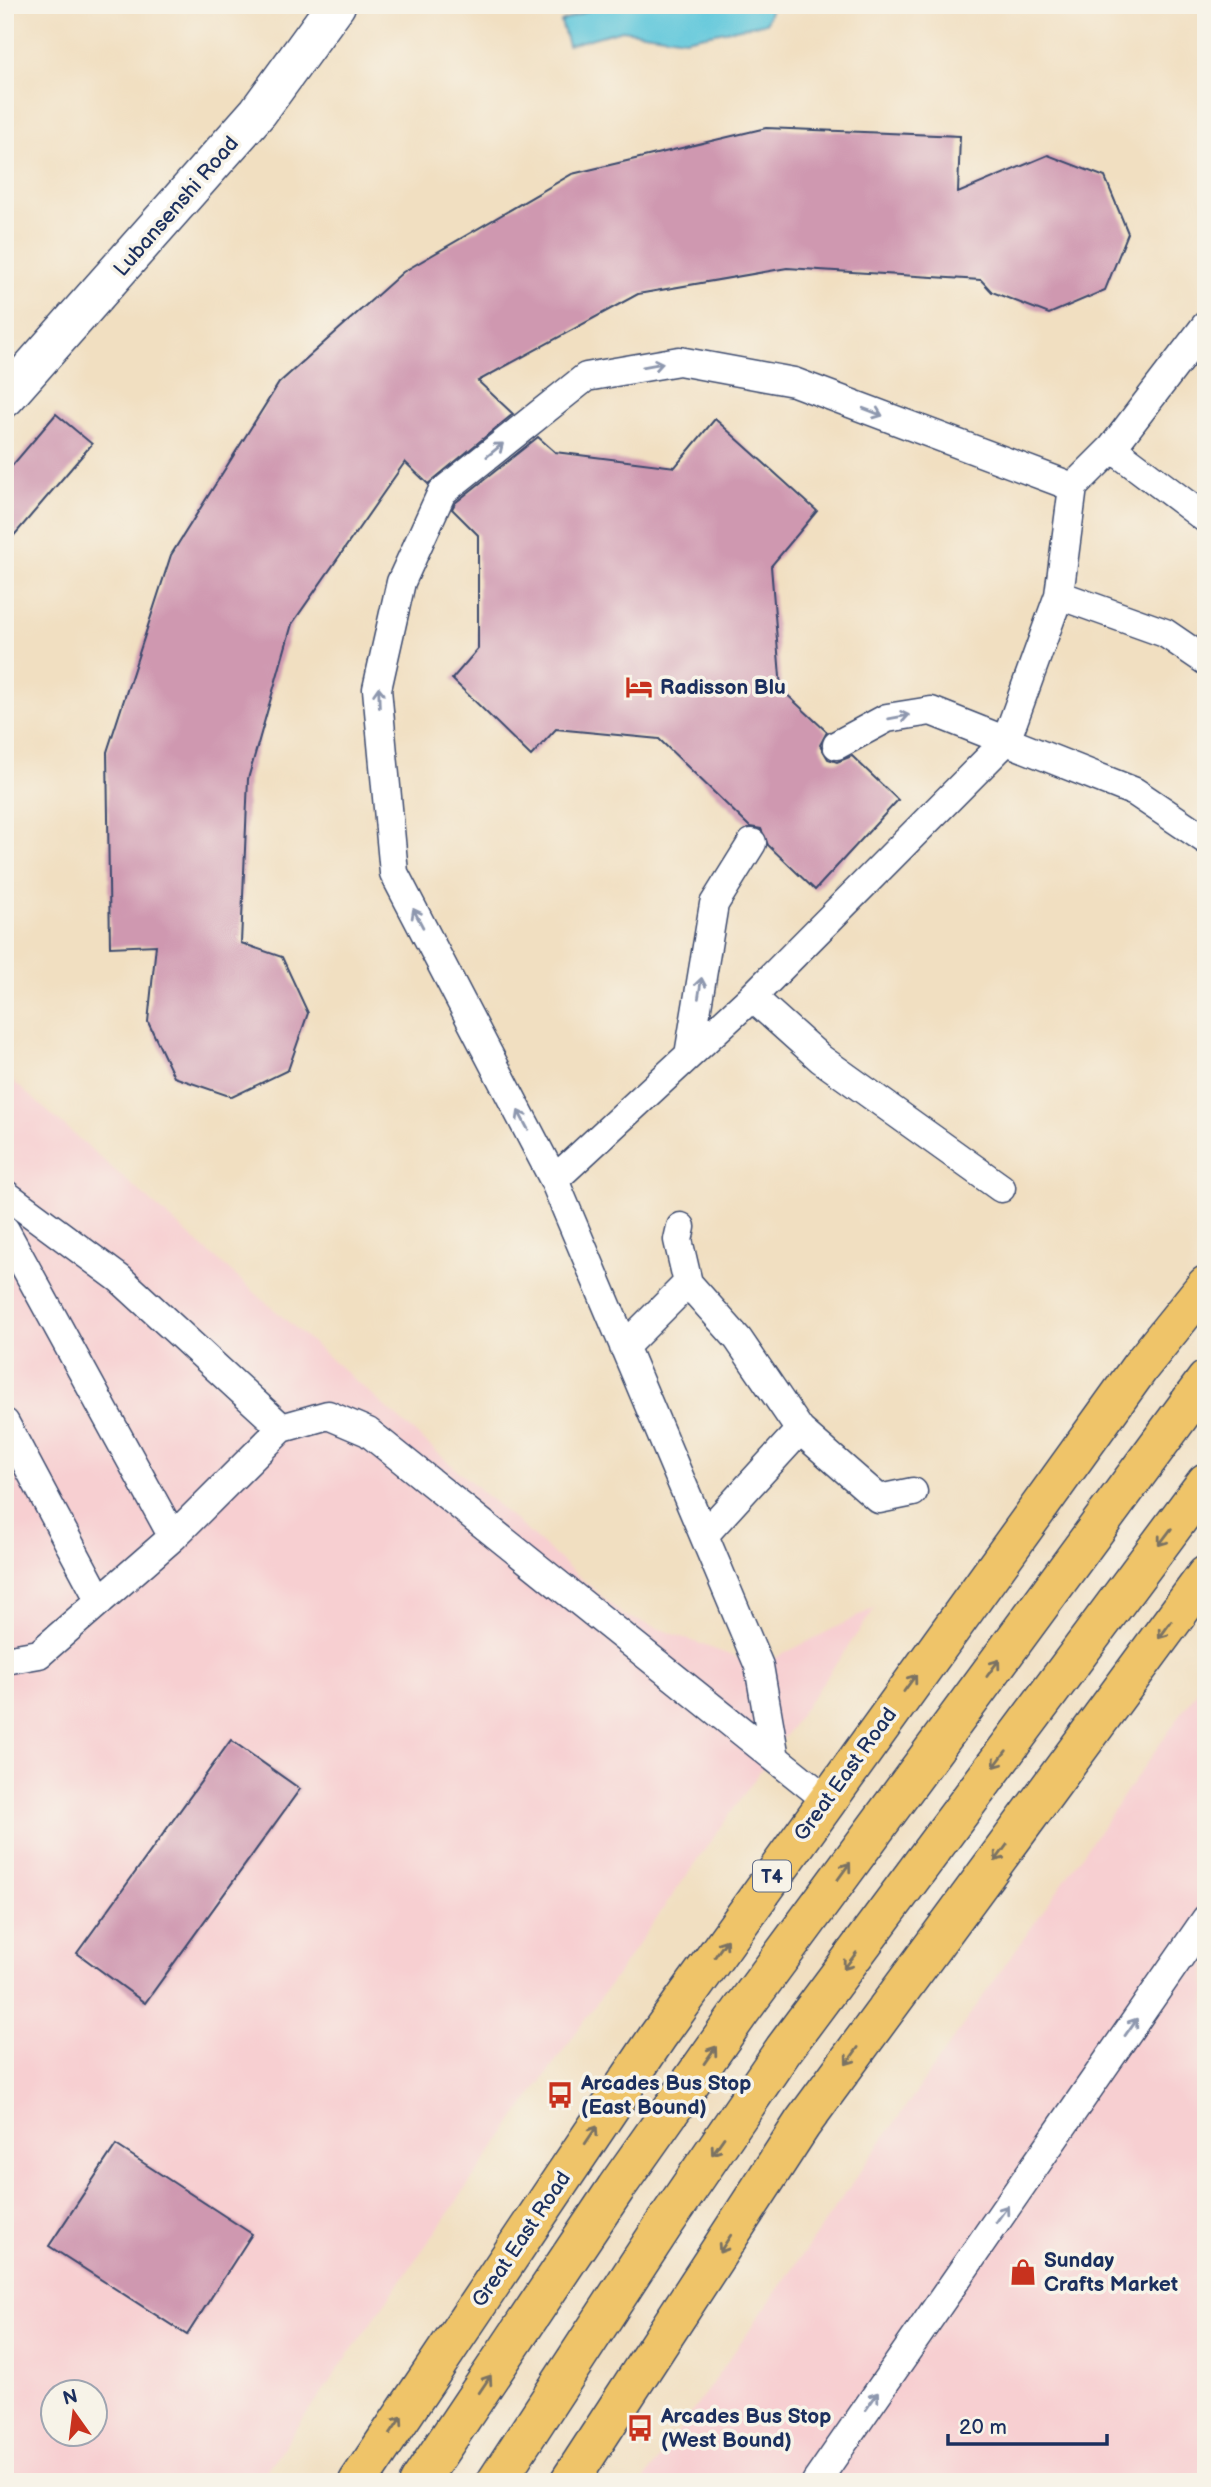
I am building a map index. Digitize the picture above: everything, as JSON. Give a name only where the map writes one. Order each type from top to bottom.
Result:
[{"type":"main road","name":"Great East Road","points":[[358,2482],[658,2036],[826,1799],[1140,1367],[1206,1285]]},
{"type":"main road","name":"T4","points":[[419,2482],[616,2189],[733,2022],[1206,1380]]},
{"type":"main road","points":[[496,2482],[665,2223],[785,2049],[1206,1482]]},
{"type":"main road","points":[[569,2482],[802,2124],[1206,1575]]},
{"type":"street","name":"Lubansenshi Road","points":[[5,398],[258,112],[336,5]]},
{"type":"lane","points":[[555,1180],[752,997],[1006,741],[1059,595],[1073,487],[1112,448],[1206,325]]},
{"type":"lane","points":[[775,1758],[759,1666],[555,1180],[394,873],[377,689],[401,582],[442,492],[586,377],[679,361],[793,382],[1073,487]]},
{"type":"lane","points":[[1112,448],[1206,519]]},
{"type":"lane","points":[[1059,595],[1164,633],[1206,661]]},
{"type":"lane","points":[[837,745],[887,718],[931,711],[1135,792],[1206,840]]},
{"type":"lane","points":[[689,1055],[714,904],[752,843]]},
{"type":"lane","points":[[752,997],[821,1059],[1002,1188]]},
{"type":"lane","points":[[5,1194],[120,1279],[282,1428]]},
{"type":"lane","points":[[681,1227],[678,1240],[688,1283],[738,1339],[800,1430],[879,1499],[914,1492]]},
{"type":"lane","points":[[5,1230],[173,1537]]},
{"type":"lane","points":[[624,1347],[688,1283]]},
{"type":"lane","points":[[5,1660],[39,1654],[173,1537],[282,1428],[328,1415],[368,1432],[826,1799]]},
{"type":"lane","points":[[5,1423],[100,1601]]},
{"type":"lane","points":[[704,1535],[800,1430]]},
{"type":"lane","points":[[816,2482],[1206,1919]]},
{"type":"shaded area","points":[[5,1074],[623,1615],[759,1666],[876,1607],[259,2482],[7,2482]]},
{"type":"shaded area","points":[[1206,1678],[1206,2482],[643,2482]]},
{"type":"water","points":[[600,5],[772,5],[766,23],[685,39],[622,30],[568,45],[561,22]]},
{"type":"building","points":[[766,128],[960,136],[958,193],[1048,155],[1105,177],[1128,233],[1105,290],[1049,314],[992,292],[981,280],[787,268],[638,294],[478,381],[513,414],[428,484],[405,462],[292,624],[248,779],[241,943],[282,957],[308,1013],[288,1070],[232,1097],[174,1077],[148,1022],[156,945],[110,947],[107,752],[171,555],[279,383],[403,272],[572,174]]},
{"type":"building","points":[[56,414],[92,444],[5,546],[5,474]]},
{"type":"building","points":[[715,419],[817,511],[771,566],[781,689],[827,732],[820,745],[828,759],[837,762],[852,756],[898,800],[815,890],[768,845],[761,829],[750,827],[659,739],[556,729],[531,756],[452,679],[478,649],[478,535],[452,509],[455,503],[538,437],[555,452],[675,467]]},
{"type":"building","points":[[231,1740],[300,1789],[145,2003],[77,1953]]},
{"type":"building","points":[[116,2145],[252,2234],[187,2335],[49,2246]]},
{"type":"place","name":"Radisson Blu","points":[[639,687]]},
{"type":"place","name":"Arcades Bus Stop (East Bound)","points":[[560,2095]]},
{"type":"place","name":"Sunday Crafts Market","points":[[1023,2272]]},
{"type":"place","name":"Arcades Bus Stop (West Bound)","points":[[640,2428]]}]
